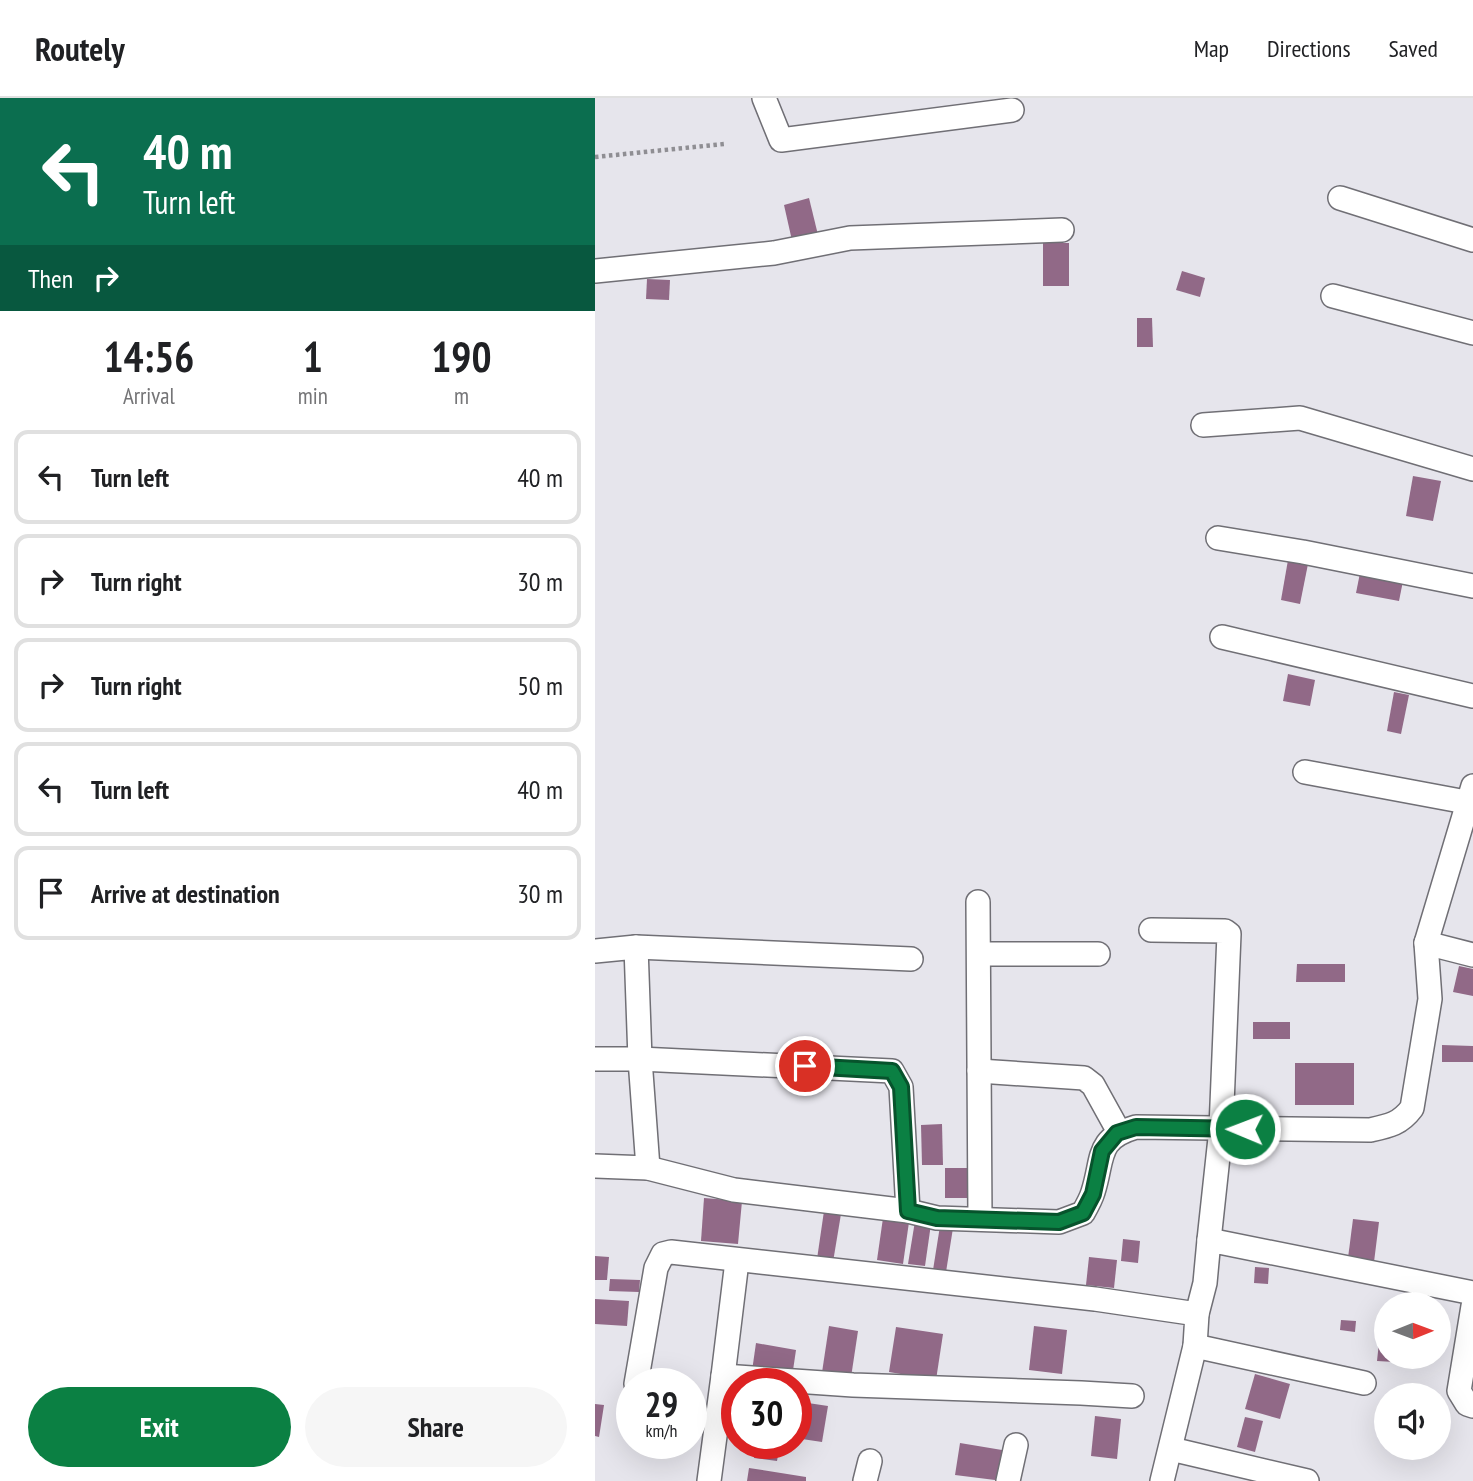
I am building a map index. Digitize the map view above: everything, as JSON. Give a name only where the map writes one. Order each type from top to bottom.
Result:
[{"type":"street","points":[[764,98],[781,140],[1012,110]]},
{"type":"street","points":[[1340,198],[1473,240]]},
{"type":"street","points":[[595,271],[774,253],[850,238],[1062,230]]},
{"type":"street","points":[[1333,296],[1473,333]]},
{"type":"street","points":[[1203,425],[1300,418],[1473,469]]},
{"type":"street","points":[[1218,538],[1473,586]]},
{"type":"street","points":[[1222,637],[1473,696]]},
{"type":"street","points":[[595,1166],[647,1168],[734,1190],[908,1211],[937,1218],[1059,1222],[1083,1213],[1093,1194],[1102,1151],[1119,1132],[1136,1127],[1370,1130],[1403,1121],[1412,1108],[1430,999],[1426,943],[1470,794],[1305,772]]},
{"type":"street","points":[[978,902],[980,1219]]},
{"type":"street","points":[[1151,930],[1224,931],[1229,934],[1221,1129],[1205,1283],[1197,1314],[1195,1346],[1162,1481]]},
{"type":"street","points":[[1426,943],[1473,955]]},
{"type":"street","points":[[636,947],[647,1168]]},
{"type":"street","points":[[595,951],[636,947],[911,959]]},
{"type":"street","points":[[979,954],[1098,954]]},
{"type":"street","points":[[595,1059],[892,1071],[901,1087],[908,1211]]},
{"type":"street","points":[[979,1071],[1084,1077],[1093,1085],[1119,1132]]},
{"type":"street","points":[[1209,1240],[1473,1293]]},
{"type":"street","points":[[639,1368],[656,1268],[663,1254],[671,1252],[1095,1299],[1197,1314]]},
{"type":"street","points":[[724,1368],[737,1261]]},
{"type":"street","points":[[1473,1306],[1459,1391],[1467,1404],[1473,1406]]},
{"type":"street","points":[[1195,1346],[1364,1383]]},
{"type":"street","points":[[812,1382],[1132,1396]]},
{"type":"street","points":[[709,1481],[721,1391]]},
{"type":"street","points":[[1009,1481],[1016,1445]]},
{"type":"street","points":[[1171,1449],[1307,1481]]},
{"type":"path","points":[[595,157],[724,144]]},
{"type":"building","points":[[809,198],[819,239],[793,245],[784,205]]},
{"type":"building","points":[[1043,243],[1069,243],[1069,286],[1043,286]]},
{"type":"building","points":[[1182,271],[1205,278],[1200,297],[1176,290]]},
{"type":"building","points":[[647,279],[670,280],[669,300],[646,299]]},
{"type":"building","points":[[1137,318],[1152,318],[1153,347],[1137,347]]},
{"type":"building","points":[[1413,476],[1441,481],[1433,521],[1406,516]]},
{"type":"building","points":[[1288,560],[1308,564],[1300,604],[1281,600]]},
{"type":"building","points":[[1360,573],[1403,581],[1399,601],[1356,593]]},
{"type":"building","points":[[1288,674],[1315,680],[1310,706],[1283,701]]},
{"type":"building","points":[[1394,692],[1409,695],[1401,734],[1387,731]]},
{"type":"building","points":[[1297,964],[1345,964],[1345,982],[1296,982]]},
{"type":"building","points":[[1459,966],[1473,969],[1473,996],[1453,992]]},
{"type":"building","points":[[1253,1022],[1290,1022],[1290,1039],[1253,1039]]},
{"type":"building","points":[[1442,1045],[1473,1046],[1473,1062],[1442,1062]]},
{"type":"building","points":[[1295,1063],[1354,1063],[1354,1105],[1295,1105]]},
{"type":"building","points":[[942,1124],[943,1165],[922,1165],[921,1125]]},
{"type":"building","points":[[945,1168],[977,1168],[978,1198],[945,1198]]},
{"type":"building","points":[[704,1198],[742,1201],[738,1244],[701,1241]]},
{"type":"building","points":[[824,1211],[841,1214],[833,1262],[817,1259]]},
{"type":"building","points":[[883,1218],[909,1222],[903,1264],[877,1260]]},
{"type":"building","points":[[1353,1219],[1379,1222],[1374,1262],[1348,1258]]},
{"type":"building","points":[[915,1221],[931,1224],[925,1266],[908,1264]]},
{"type":"building","points":[[940,1226],[953,1228],[946,1272],[933,1270]]},
{"type":"building","points":[[1123,1239],[1140,1241],[1138,1263],[1121,1261]]},
{"type":"building","points":[[595,1256],[609,1257],[607,1280],[595,1280]]},
{"type":"building","points":[[1089,1257],[1117,1260],[1114,1288],[1086,1285]]},
{"type":"building","points":[[1255,1267],[1269,1268],[1268,1284],[1254,1283]]},
{"type":"building","points":[[610,1279],[640,1280],[639,1292],[609,1291]]},
{"type":"building","points":[[595,1299],[629,1301],[627,1326],[595,1324]]},
{"type":"building","points":[[1341,1320],[1356,1321],[1355,1332],[1340,1330]]},
{"type":"building","points":[[829,1326],[858,1331],[850,1384],[821,1379]]},
{"type":"building","points":[[1034,1326],[1067,1330],[1062,1374],[1029,1370]]},
{"type":"building","points":[[896,1327],[943,1334],[936,1380],[889,1372]]},
{"type":"building","points":[[756,1343],[796,1350],[793,1368],[752,1368]]},
{"type":"building","points":[[1255,1374],[1290,1384],[1280,1419],[1245,1409]]},
{"type":"building","points":[[595,1404],[604,1405],[599,1437],[595,1436]]},
{"type":"building","points":[[812,1404],[828,1406],[822,1442],[812,1440]]},
{"type":"building","points":[[1095,1416],[1121,1419],[1117,1459],[1091,1456]]},
{"type":"building","points":[[1245,1417],[1263,1421],[1255,1452],[1237,1447]]},
{"type":"building","points":[[960,1443],[1008,1451],[1003,1481],[955,1475]]},
{"type":"building","points":[[749,1468],[806,1477],[806,1481],[747,1481]]},
{"type":"route","points":[[805,1066],[892,1071],[901,1087],[908,1211],[937,1218],[1059,1222],[1083,1213],[1093,1194],[1102,1151],[1117,1133],[1136,1127],[1245,1129]]}]
